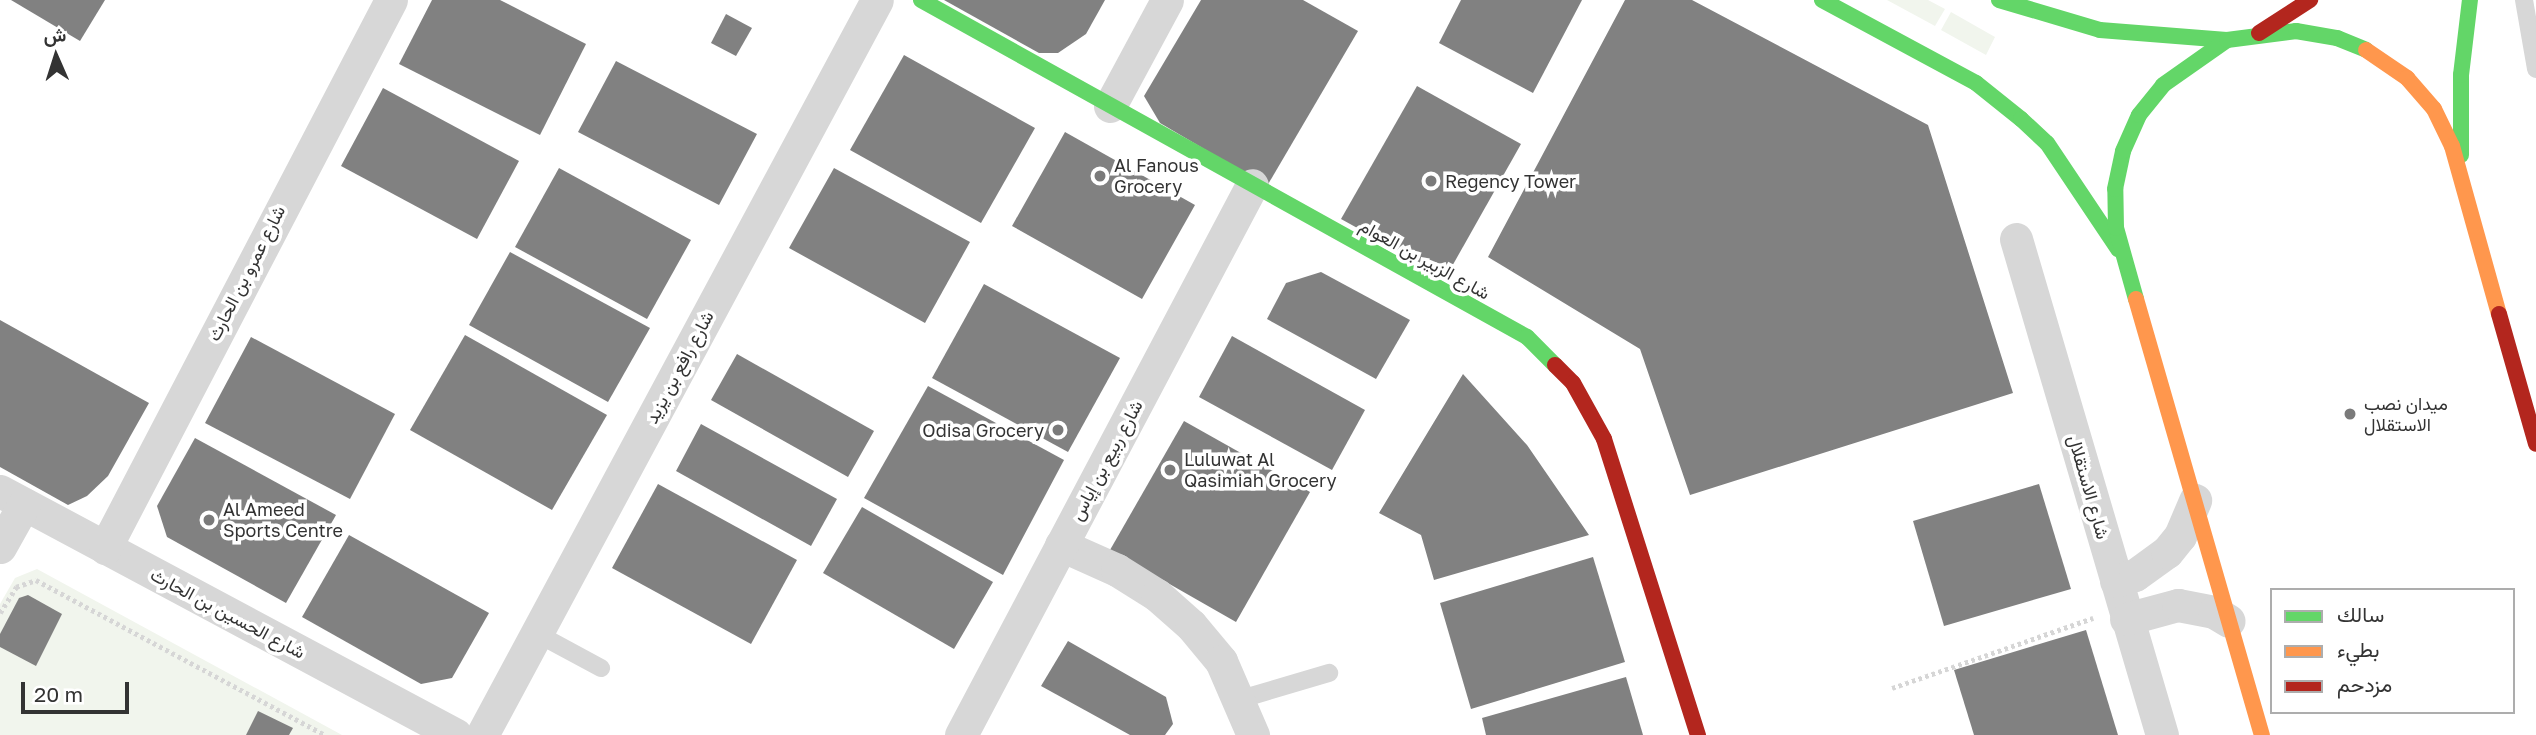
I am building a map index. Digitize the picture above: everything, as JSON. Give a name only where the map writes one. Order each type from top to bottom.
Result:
[{"type":"main road","name":"شارع الزبير بن العوام","points":[[921,0],[1527,337],[1573,383],[1604,439],[1628,505],[1698,735]]},
{"type":"main road","points":[[1822,0],[1976,83],[2021,118],[2047,143],[2126,263]]},
{"type":"main road","points":[[1999,0],[2101,30],[2227,40],[2256,34],[2296,31],[2337,38],[2385,62],[2407,78],[2434,110],[2452,146],[2535,438]]},
{"type":"main road","points":[[2256,34],[2310,0]]},
{"type":"main road","points":[[2463,185],[2461,75],[2470,0]]},
{"type":"main road","points":[[2227,40],[2163,85],[2139,115],[2123,151],[2115,189],[2116,228],[2262,735]]},
{"type":"street","name":"شارع عمرو بن الحارث","points":[[105,548],[391,0]]},
{"type":"street","name":"شارع رافع بن يزيد","points":[[482,735],[877,0]]},
{"type":"street","points":[[1111,106],[1167,0]]},
{"type":"street","name":"شارع ربيع بن إياس","points":[[961,735],[1252,185]]},
{"type":"street","name":"شارع الاستقلال","points":[[2016,239],[2162,735]]},
{"type":"street","name":"شارع الحسين بن الحارث","points":[[12,498],[456,735]]},
{"type":"street","points":[[0,547],[12,498]]},
{"type":"street","points":[[2195,500],[2180,536],[2167,552],[2135,575],[2122,603],[2178,605],[2214,612],[2229,621]]},
{"type":"street","points":[[1061,545],[1117,570],[1157,595],[1191,625],[1221,661],[1241,699],[1253,735]]},
{"type":"lane","points":[[2524,0],[2536,69]]},
{"type":"lane","points":[[536,633],[601,668]]},
{"type":"lane","points":[[1241,699],[1329,673]]},
{"type":"path","points":[[0,613],[16,586],[36,580],[325,735]]},
{"type":"path","points":[[1892,688],[2122,603]]},
{"type":"shaded area","points":[[1887,0],[1928,0],[1945,9],[1935,26]]},
{"type":"shaded area","points":[[1951,12],[1995,37],[1986,55],[1941,30]]},
{"type":"shaded area","points":[[37,569],[342,735],[0,735],[0,604],[15,578]]},
{"type":"building","points":[[11,0],[105,0],[80,41]]},
{"type":"building","points":[[432,0],[500,0],[586,44],[540,135],[399,64]]},
{"type":"building","points":[[944,0],[1105,0],[1086,34],[1058,53],[1039,53]]},
{"type":"building","points":[[1201,0],[1303,0],[1358,31],[1267,186],[1160,123],[1144,96]]},
{"type":"building","points":[[1461,0],[1582,0],[1533,93],[1439,43]]},
{"type":"building","points":[[1625,0],[1692,0],[1928,125],[2013,393],[1690,495],[1640,349],[1488,257]]},
{"type":"building","points":[[726,14],[752,28],[736,56],[711,43]]},
{"type":"building","points":[[904,55],[1035,128],[981,223],[850,150]]},
{"type":"building","points":[[616,61],[757,134],[719,205],[578,132]]},
{"type":"building","name":"Regency Tower","points":[[1417,86],[1521,144],[1446,277],[1341,219]]},
{"type":"building","points":[[383,88],[519,161],[477,239],[341,166]]},
{"type":"building","points":[[1065,132],[1195,205],[1142,299],[1012,226]]},
{"type":"building","points":[[559,168],[691,240],[647,319],[515,247]]},
{"type":"building","points":[[834,168],[970,242],[925,323],[789,248]]},
{"type":"building","points":[[510,252],[650,328],[608,402],[469,325]]},
{"type":"building","points":[[1321,272],[1410,320],[1376,379],[1267,319],[1286,283]]},
{"type":"building","points":[[984,284],[1120,358],[1068,452],[932,378]]},
{"type":"building","points":[[0,320],[149,403],[108,476],[87,496],[68,505],[0,467]]},
{"type":"building","points":[[465,335],[607,415],[552,510],[410,430]]},
{"type":"building","points":[[1232,336],[1365,410],[1332,470],[1199,397]]},
{"type":"building","points":[[251,337],[395,414],[350,499],[205,423]]},
{"type":"building","points":[[737,354],[874,431],[848,477],[711,400]]},
{"type":"building","points":[[1463,374],[1527,445],[1589,535],[1434,580],[1421,535],[1379,513]]},
{"type":"building","points":[[928,386],[1064,460],[1003,575],[864,498]]},
{"type":"building","points":[[1184,421],[1310,492],[1236,622],[1110,550]]},
{"type":"building","points":[[701,424],[837,499],[811,546],[676,471]]},
{"type":"building","points":[[195,438],[336,515],[286,603],[167,537],[157,506]]},
{"type":"building","points":[[658,484],[797,560],[751,644],[612,568]]},
{"type":"building","points":[[2039,484],[2071,589],[1944,626],[1913,521]]},
{"type":"building","points":[[862,507],[993,582],[954,649],[823,573]]},
{"type":"building","points":[[349,535],[489,613],[452,678],[421,684],[302,617]]},
{"type":"building","points":[[1593,557],[1625,662],[1471,709],[1440,603]]},
{"type":"building","points":[[28,595],[62,614],[36,666],[0,647],[0,634],[19,598]]},
{"type":"building","points":[[2086,630],[2118,735],[1974,735],[1954,670]]},
{"type":"building","points":[[1068,641],[1166,697],[1173,724],[1165,735],[1130,735],[1041,686]]},
{"type":"building","points":[[1626,677],[1643,735],[1486,735],[1482,718]]},
{"type":"building","points":[[258,711],[293,728],[289,735],[246,735]]},
{"type":"traffic: fast","points":[[921,0],[1527,337],[1555,365]]},
{"type":"traffic: fast","points":[[1822,0],[1976,83],[2021,119],[2047,143],[2118,249]]},
{"type":"traffic: fast","points":[[1999,0],[2100,30],[2227,40]]},
{"type":"traffic: fast","points":[[2461,155],[2461,75],[2470,0]]},
{"type":"traffic: fast","points":[[2136,299],[2116,228],[2115,189],[2123,151],[2139,115],[2163,85],[2227,40],[2296,31],[2337,38],[2366,50]]},
{"type":"traffic: slow","points":[[2366,50],[2407,78],[2434,109],[2452,146],[2499,314]]},
{"type":"traffic: slow","points":[[2136,299],[2262,735]]},
{"type":"traffic: jam","points":[[2259,33],[2310,0]]},
{"type":"traffic: jam","points":[[2499,314],[2536,444]]},
{"type":"traffic: jam","points":[[1555,365],[1573,383],[1604,439],[1698,735]]},
{"type":"place","name":"Al Fanous Grocery","points":[[1100,176]]},
{"type":"place","name":"Regency Tower","points":[[1431,181]]},
{"type":"place","name":"ميدان نصب الاستقلال","points":[[2350,414]]},
{"type":"place","name":"Odisa Grocery","points":[[1058,430]]},
{"type":"place","name":"Luluwat Al Qasimiah Grocery","points":[[1170,470]]},
{"type":"place","name":"Al Ameed Sports Centre","points":[[209,520]]}]
